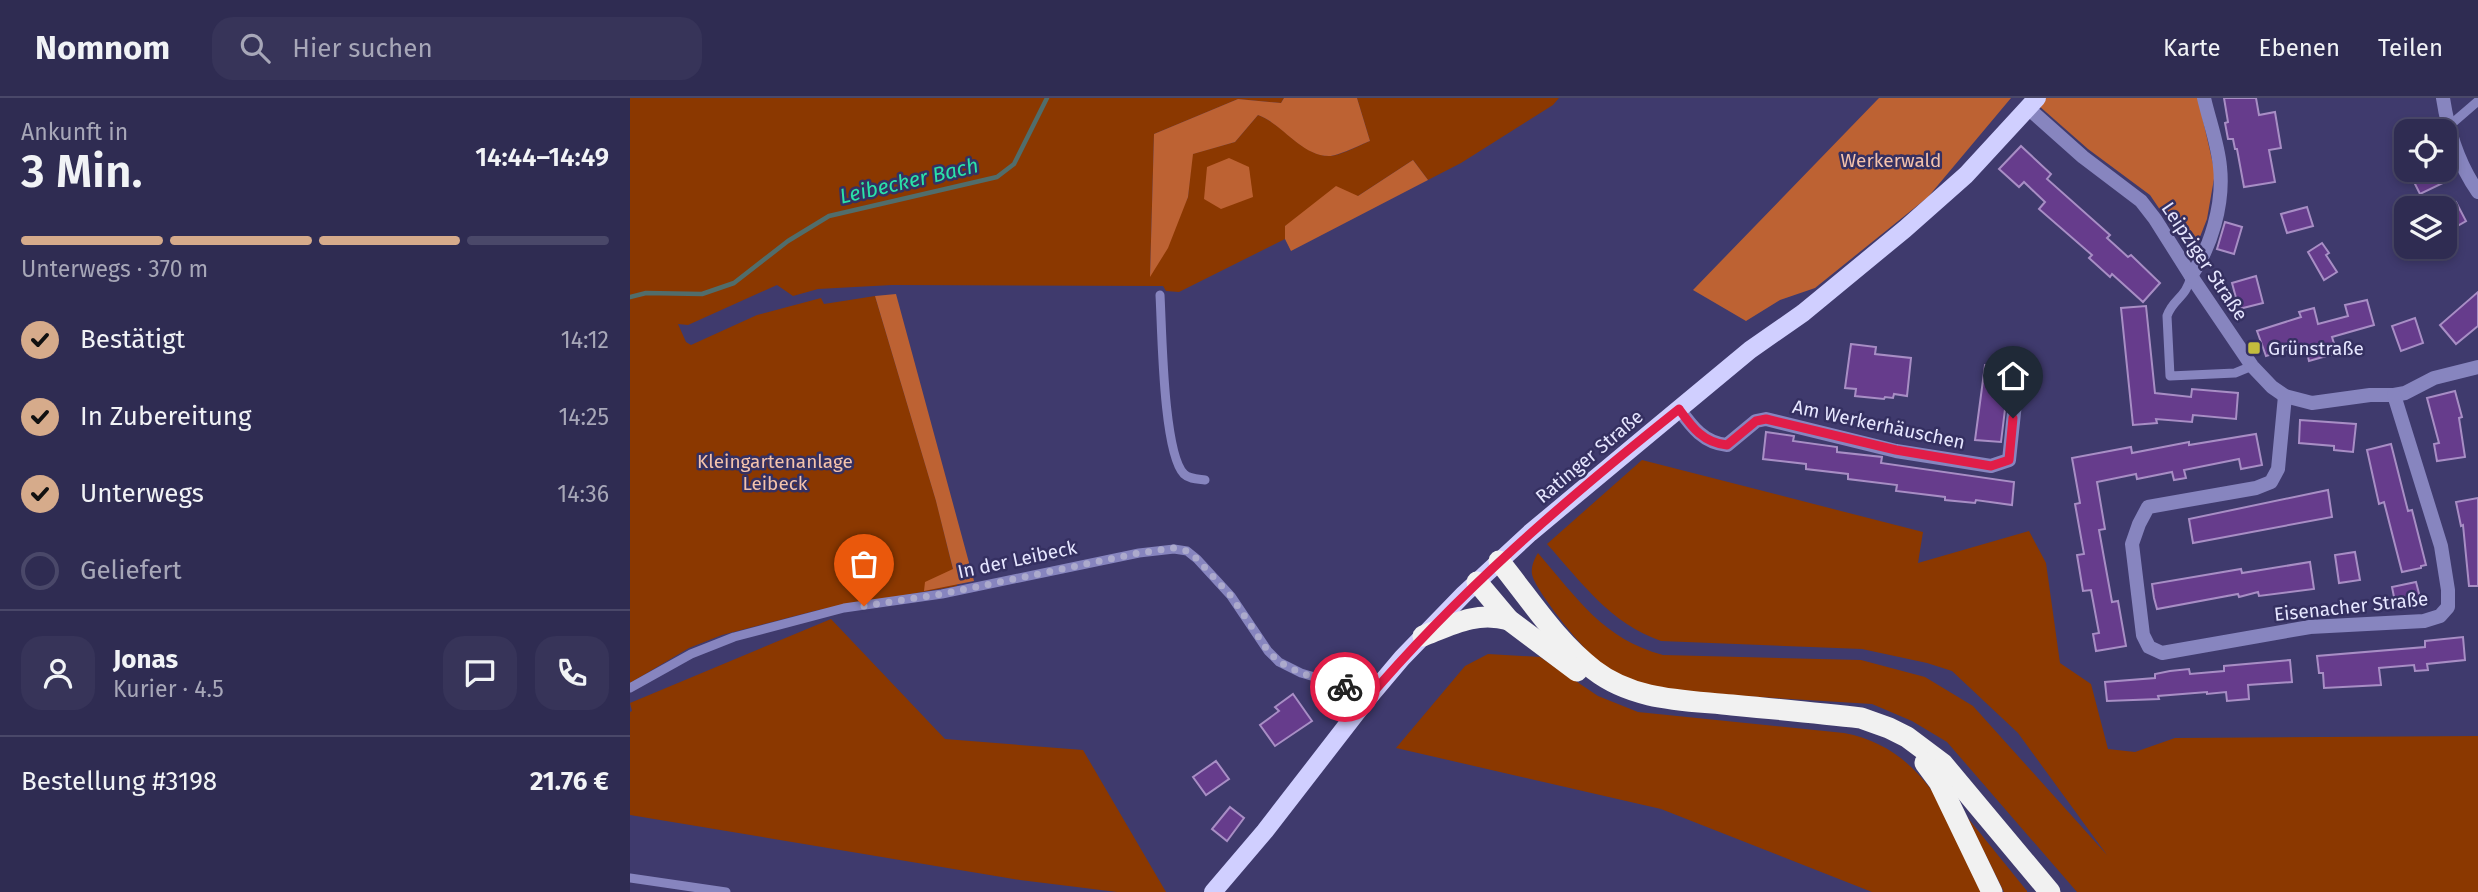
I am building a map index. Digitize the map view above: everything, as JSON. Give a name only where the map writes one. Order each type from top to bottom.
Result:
[{"type":"highway","points":[[1499,561],[1569,648],[1595,671],[1617,685],[1659,698],[1861,719],[1907,737],[1943,764],[2050,892]]},
{"type":"highway","points":[[1477,582],[1509,620],[1582,675],[1612,692],[1640,702],[1671,708],[1832,723],[1871,731],[1897,741],[1922,760],[1940,782],[1992,892]]},
{"type":"highway","points":[[1423,636],[1468,618],[1490,616],[1509,620]]},
{"type":"main road","name":"Ratinger Straße","points":[[1213,892],[1265,831],[1364,703],[1423,636],[1477,582],[1750,350],[1803,313],[1905,229],[1966,175],[2033,103]]},
{"type":"street","points":[[2191,276],[2203,259],[2219,202],[2220,167],[2204,98]]},
{"type":"street","points":[[2443,98],[2448,119]]},
{"type":"street","name":"Leipziger Straße","points":[[2033,103],[2083,157],[2141,201],[2252,366],[2285,396]]},
{"type":"street","points":[[2457,149],[2463,166],[2478,192]]},
{"type":"street","points":[[2285,396],[2312,403],[2370,395],[2393,395],[2405,393],[2434,378],[2478,367]]},
{"type":"street","name":"Am Werkerhäuschen","points":[[1679,409],[1694,429],[1707,440],[1717,444],[1727,445],[1756,421],[1766,419],[1896,450],[1991,466],[2009,460],[2018,375]]},
{"type":"street","name":"Eisenacher Straße","points":[[2285,396],[2278,468],[2271,482],[2256,488],[2148,507],[2132,544],[2143,635],[2149,647],[2162,653],[2310,627],[2424,621],[2440,616],[2448,607],[2441,546],[2393,395]]},
{"type":"street","name":"In der Leibeck","points":[[1351,690],[1364,703]]},
{"type":"lane","points":[[2457,119],[2478,101]]},
{"type":"lane","points":[[2191,276],[2188,289],[2183,297],[2170,306],[2167,316],[2171,376],[2235,373],[2252,366]]},
{"type":"lane","points":[[1160,295],[1164,371],[1174,454],[1183,473],[1191,478],[1205,480]]},
{"type":"lane","name":"In der Leibeck","points":[[630,688],[691,654],[734,637],[832,611],[942,594],[1174,548],[1187,551],[1197,559],[1231,596],[1268,651],[1279,662],[1301,673],[1351,690]]},
{"type":"lane","points":[[630,878],[726,892]]},
{"type":"green space","name":"Kleingartenanlage Leibeck","points":[[630,98],[1284,98],[1281,103],[1238,99],[1154,134],[1150,275],[1188,197],[1192,154],[1235,142],[1258,115],[1309,150],[1332,156],[1370,141],[1357,98],[1559,98],[1553,105],[1461,163],[1428,180],[1413,160],[1358,196],[1285,226],[1285,239],[1179,292],[1166,291],[1163,286],[892,285],[818,289],[793,296],[777,285],[688,325],[678,324],[686,342],[691,345],[757,315],[821,298],[824,304],[875,296],[937,504],[957,586],[818,610],[722,635],[689,648],[630,683]]},
{"type":"green space","points":[[1284,98],[1357,98],[1370,141],[1333,156],[1319,154],[1300,145],[1276,125],[1258,115],[1235,142],[1193,154],[1188,197],[1168,248],[1150,277],[1154,134],[1238,99],[1281,103]]},
{"type":"green space","name":"Werkerwald","points":[[1879,98],[2011,98],[1928,197],[1815,288],[1780,300],[1746,321],[1693,290]]},
{"type":"green space","points":[[2030,98],[2198,98],[2215,173],[2207,219],[2192,257],[2150,195],[2088,149]]},
{"type":"green space","points":[[1229,158],[1249,167],[1253,197],[1221,209],[1204,199],[1207,167]]},
{"type":"green space","points":[[1413,160],[1428,180],[1291,251],[1285,239],[1285,226],[1336,186],[1358,196]]},
{"type":"green space","points":[[896,294],[974,581],[924,591],[925,582],[953,569],[936,501],[875,296]]},
{"type":"green space","points":[[1642,460],[1923,532],[1918,563],[2029,531],[2046,563],[2060,663],[2091,684],[2108,749],[2135,752],[2175,738],[2478,736],[2478,892],[2077,892],[1947,742],[1912,721],[1872,704],[1662,691],[1638,684],[1616,673],[1602,665],[1585,648],[1542,594],[1532,574],[1538,553],[1579,601],[1607,628],[1642,648],[1663,655],[1861,660],[1925,677],[1973,706],[2107,855],[2018,733],[1952,671],[1862,649],[1661,641],[1627,624],[1612,613],[1547,544]]},
{"type":"green space","points":[[831,619],[945,739],[1083,750],[1166,892],[1117,892],[1020,880],[630,815],[630,703]]},
{"type":"green space","points":[[1488,654],[1540,657],[1598,696],[1638,712],[1844,733],[1872,741],[1896,754],[1933,792],[1961,840],[1984,892],[1872,892],[1661,809],[1396,748],[1465,666]]},
{"type":"green space","points":[[1967,817],[2027,891],[2027,892],[2004,892]]},
{"type":"building","points":[[2224,98],[2256,98],[2259,115],[2275,112],[2281,148],[2269,150],[2275,182],[2244,187],[2237,149],[2233,139],[2228,139]]},
{"type":"building","points":[[2021,146],[2051,174],[2047,179],[2110,235],[2107,238],[2128,257],[2131,255],[2160,283],[2143,302],[2112,274],[2110,277],[2089,258],[2092,255],[2039,209],[2045,202],[2024,182],[2019,187],[1999,169]]},
{"type":"building","points":[[2414,182],[2445,182],[2420,194]]},
{"type":"building","points":[[2457,204],[2466,221],[2457,226]]},
{"type":"building","points":[[2307,207],[2313,226],[2287,233],[2281,214]]},
{"type":"building","points":[[2225,222],[2242,227],[2234,254],[2217,249]]},
{"type":"building","points":[[2322,243],[2337,272],[2324,280],[2308,252]]},
{"type":"building","points":[[2256,276],[2263,303],[2239,309],[2232,283]]},
{"type":"building","points":[[2478,292],[2478,326],[2456,344],[2440,325]]},
{"type":"building","points":[[2367,300],[2374,325],[2332,337],[2337,353],[2309,361],[2305,344],[2266,356],[2257,331],[2301,317],[2299,312],[2314,308],[2318,324],[2348,316],[2345,305]]},
{"type":"building","points":[[2146,306],[2155,393],[2191,397],[2192,389],[2238,393],[2236,419],[2193,415],[2192,422],[2156,419],[2157,423],[2133,425],[2121,308]]},
{"type":"building","points":[[2415,318],[2423,343],[2401,351],[2392,326]]},
{"type":"building","points":[[1851,344],[1876,347],[1875,354],[1911,358],[1907,396],[1894,394],[1893,398],[1884,399],[1855,396],[1856,389],[1845,388]]},
{"type":"building","points":[[1985,365],[2010,368],[2001,442],[1975,440]]},
{"type":"building","points":[[2455,391],[2462,417],[2459,418],[2465,457],[2437,461],[2434,444],[2439,443],[2427,398]]},
{"type":"building","points":[[2300,420],[2356,424],[2353,452],[2334,450],[2334,446],[2299,443]]},
{"type":"building","points":[[1766,432],[1794,436],[1793,441],[1837,447],[1837,452],[1882,457],[1881,463],[2014,482],[2012,505],[1976,500],[1975,503],[1945,500],[1945,497],[1896,491],[1897,485],[1848,479],[1848,474],[1806,469],[1806,464],[1763,459]]},
{"type":"building","points":[[2256,434],[2262,465],[2241,469],[2239,459],[2184,470],[2186,478],[2174,480],[2172,472],[2137,479],[2136,474],[2097,482],[2105,529],[2099,530],[2112,602],[2118,601],[2126,646],[2096,651],[2093,634],[2099,633],[2091,590],[2083,591],[2077,555],[2084,554],[2075,504],[2080,503],[2072,458],[2131,447],[2132,453],[2189,442],[2189,445]]},
{"type":"building","points":[[2391,444],[2408,511],[2412,510],[2426,565],[2402,572],[2384,502],[2379,504],[2367,450]]},
{"type":"building","points":[[2328,490],[2332,517],[2193,543],[2189,519]]},
{"type":"building","points":[[2478,498],[2478,586],[2469,586],[2463,525],[2461,526],[2456,502]]},
{"type":"building","points":[[2355,552],[2360,580],[2339,583],[2335,555]]},
{"type":"building","points":[[2310,562],[2314,589],[2259,596],[2258,592],[2239,597],[2238,594],[2157,609],[2154,598],[2152,584],[2241,569],[2242,573]]},
{"type":"building","points":[[2416,582],[2421,601],[2396,607],[2392,587]]},
{"type":"building","points":[[2463,637],[2465,660],[2427,664],[2428,670],[2415,671],[2414,665],[2379,668],[2381,685],[2324,688],[2323,673],[2319,673],[2317,656],[2425,647],[2425,641]]},
{"type":"building","points":[[2290,660],[2292,682],[2248,685],[2249,699],[2227,701],[2226,692],[2207,692],[2158,696],[2159,699],[2107,701],[2105,682],[2155,678],[2155,674],[2170,671],[2189,669],[2190,674],[2224,671],[2224,666]]},
{"type":"building","points":[[1293,694],[1312,721],[1275,746],[1260,725],[1279,711],[1275,707]]},
{"type":"building","points":[[1216,761],[1229,779],[1206,795],[1193,777]]},
{"type":"building","points":[[1230,807],[1244,818],[1227,841],[1212,829]]},
{"type":"waterway","name":"Leibecker Bach","points":[[630,297],[646,293],[702,294],[734,283],[788,241],[829,216],[997,177],[1014,164],[1047,98]]},
{"type":"way so far","points":[[864,606],[942,594],[1174,548],[1187,551],[1197,559],[1231,596],[1251,628],[1279,662],[1301,673],[1345,687]]},
{"type":"place","name":"Grünstraße","points":[[2254,348]]},
{"type":"route","points":[[1345,687],[1364,703],[1402,658],[1477,582],[1530,533],[1679,409],[1694,429],[1707,440],[1717,444],[1727,445],[1756,421],[1766,419],[1896,450],[1991,466],[2009,460],[2013,418]]}]
